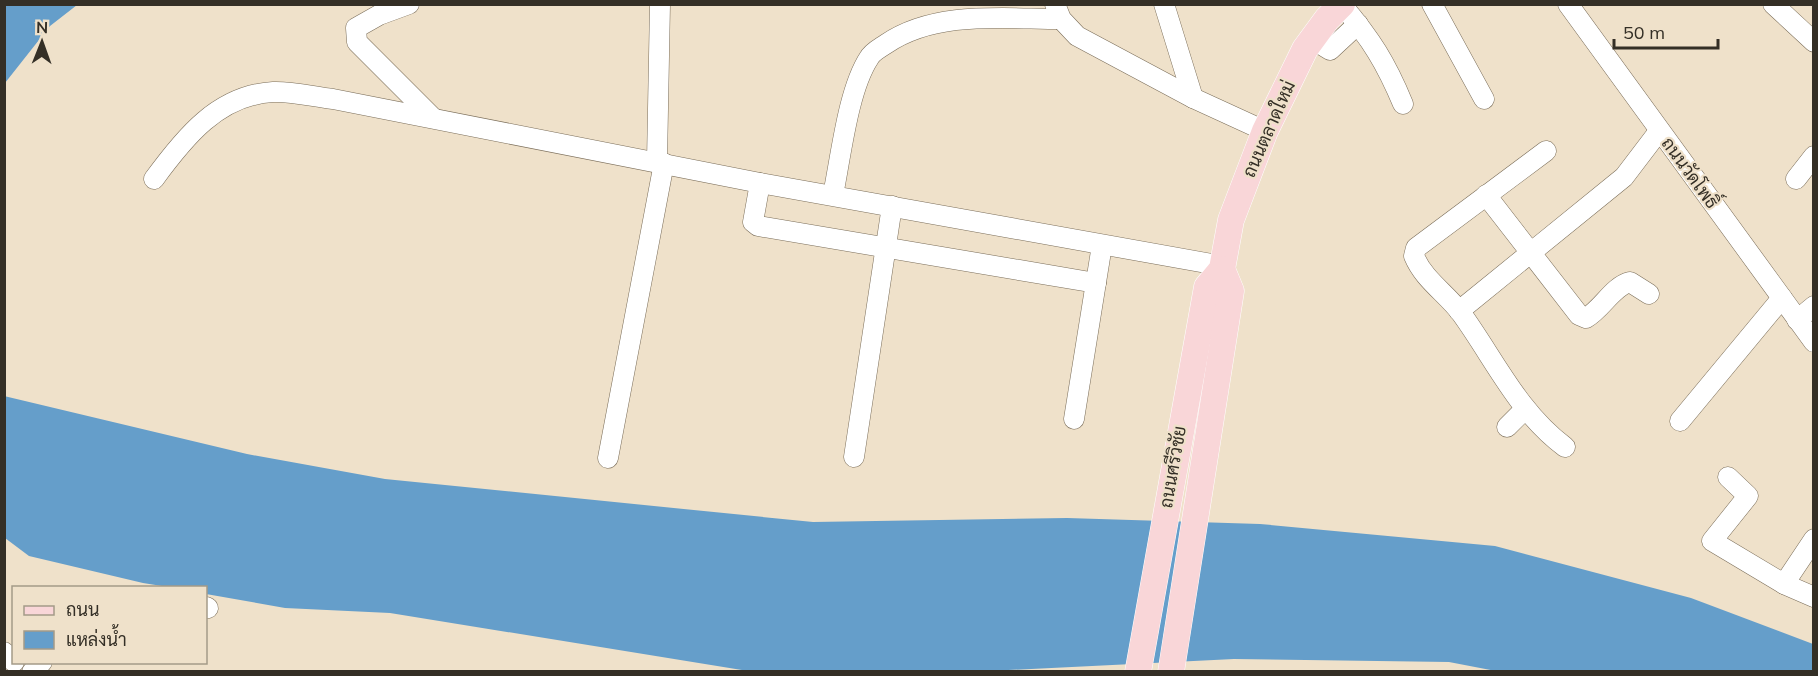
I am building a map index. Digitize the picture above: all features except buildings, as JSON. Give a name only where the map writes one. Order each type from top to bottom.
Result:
[{"type":"main road","name":"ถนนตลาดใหม่","points":[[1222,267],[1231,220],[1265,131],[1329,14]]},
{"type":"main road","name":"ถนนศรีวิชัย","points":[[1138,672],[1207,287],[1222,267]]},
{"type":"main road","name":"ถนนศรีวิชัย","points":[[1172,672],[1202,465],[1231,291],[1222,267]]},
{"type":"street","points":[[409,4],[379,15],[356,28],[357,42],[433,118]]},
{"type":"street","points":[[608,458],[660,162],[660,4]]},
{"type":"street","points":[[1164,4],[1193,99]]},
{"type":"street","points":[[1432,4],[1484,99]]},
{"type":"street","name":"ถนนวัดโพธิ์","points":[[1568,4],[1814,342]]},
{"type":"street","points":[[1773,4],[1814,42]]},
{"type":"street","points":[[833,195],[860,73],[870,55],[895,38],[936,23],[1058,12],[1077,36],[1193,99],[1265,131]]},
{"type":"street","points":[[1358,24],[1330,50],[1329,14],[1358,24],[1386,63],[1403,104]]},
{"type":"street","points":[[154,179],[181,142],[211,114],[246,96],[274,92],[333,99],[760,183],[1222,267]]},
{"type":"street","points":[[1459,311],[1624,177],[1659,131]]},
{"type":"street","points":[[1546,151],[1416,248],[1414,256],[1419,269],[1459,311],[1525,409],[1544,431],[1565,447]]},
{"type":"street","points":[[1796,179],[1814,156]]},
{"type":"street","points":[[760,183],[753,222],[758,226],[1096,283]]},
{"type":"street","points":[[1486,195],[1579,315],[1586,318],[1595,313],[1623,284],[1630,282],[1650,294]]},
{"type":"street","points":[[854,457],[892,206]]},
{"type":"street","points":[[1074,419],[1102,245]]},
{"type":"street","points":[[1680,420],[1782,298]]},
{"type":"street","points":[[1797,320],[1814,306]]},
{"type":"street","points":[[1508,427],[1525,409]]},
{"type":"street","points":[[1728,477],[1748,496],[1712,541],[1784,584],[1814,597]]},
{"type":"street","points":[[1784,584],[1814,539]]},
{"type":"water","points":[[5,4],[77,5],[50,26],[5,83]]},
{"type":"water","points":[[4,396],[247,454],[385,479],[813,522],[1067,518],[1260,524],[1495,546],[1691,598],[1813,644],[1813,671],[1501,672],[1449,662],[1234,659],[969,672],[748,671],[390,613],[285,608],[207,594],[207,586],[162,586],[143,583],[29,556],[5,538]]}]
